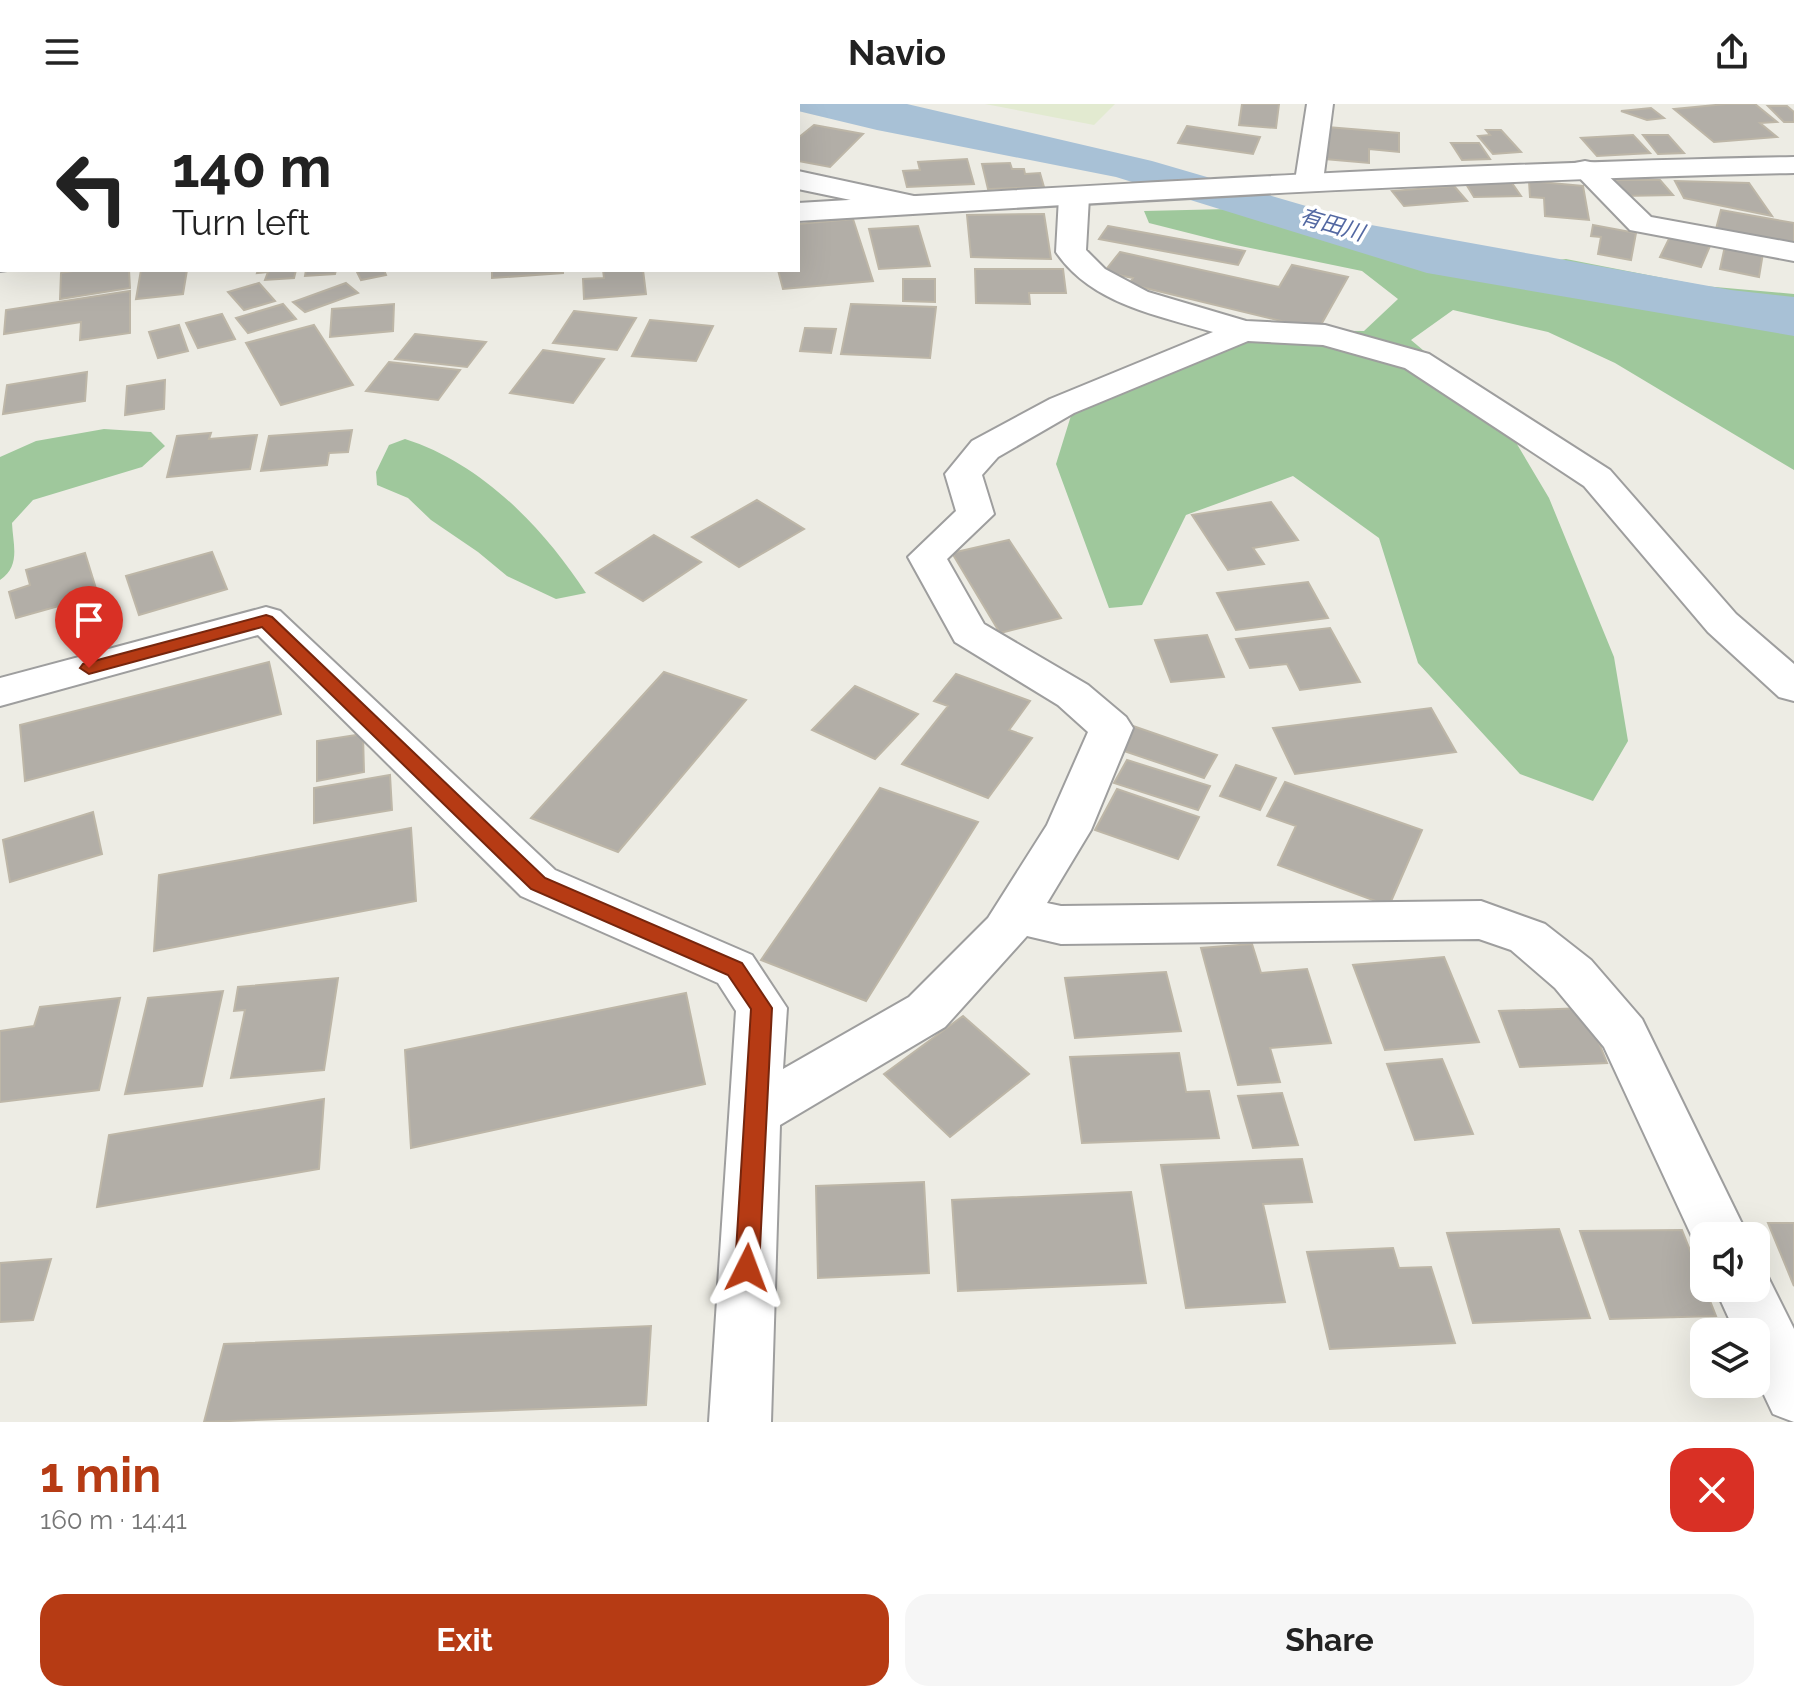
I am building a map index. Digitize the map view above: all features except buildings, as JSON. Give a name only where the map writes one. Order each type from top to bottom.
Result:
[{"type":"street","points":[[1309,181],[1320,104]]},
{"type":"street","points":[[800,212],[1309,181],[1585,169],[1794,165]]},
{"type":"street","points":[[1585,169],[1641,224],[1794,252]]},
{"type":"street","points":[[800,180],[913,204]]},
{"type":"street","points":[[1074,197],[1071,252],[1094,276],[1137,299],[1244,331],[1325,335],[1417,361],[1597,478],[1722,623],[1794,687]]},
{"type":"street","points":[[754,1113],[927,1012],[1005,931],[1068,830],[1111,728],[1073,695],[969,633],[927,557],[975,514],[963,474],[985,449],[1062,406],[1244,331]]},
{"type":"street","points":[[0,692],[266,620],[538,883],[735,969],[762,1008],[754,1113],[740,1422]]},
{"type":"street","points":[[1016,915],[1061,925],[1481,920],[1528,937],[1573,974],[1624,1034],[1713,1222]]},
{"type":"street","points":[[1751,1302],[1794,1393]]},
{"type":"green space","points":[[985,104],[1115,104],[1094,125]]},
{"type":"green space","points":[[1229,209],[1491,269],[1566,259],[1704,286],[1794,294],[1794,470],[1615,363],[1548,332],[1453,310],[1411,340],[1499,414],[1549,498],[1614,657],[1628,741],[1593,801],[1520,774],[1418,663],[1379,538],[1293,476],[1186,515],[1142,605],[1109,608],[1056,464],[1078,393],[1215,330],[1364,331],[1398,299],[1362,271],[1149,223],[1144,211]]},
{"type":"green space","points":[[104,429],[151,432],[165,446],[142,467],[33,500],[12,523],[13,562],[0,580],[0,457],[36,441]]},
{"type":"green space","points":[[405,439],[459,464],[508,500],[550,544],[586,593],[556,599],[507,576],[431,520],[408,498],[377,485],[376,472],[389,445]]},
{"type":"water","name":"有田川","points":[[800,104],[907,104],[1152,161],[1371,225],[1731,290],[1794,297],[1794,336],[1427,273],[1116,177],[877,130],[800,111]]},
{"type":"route","points":[[89,668],[266,620],[538,883],[735,969],[762,1008],[747,1268]]}]
